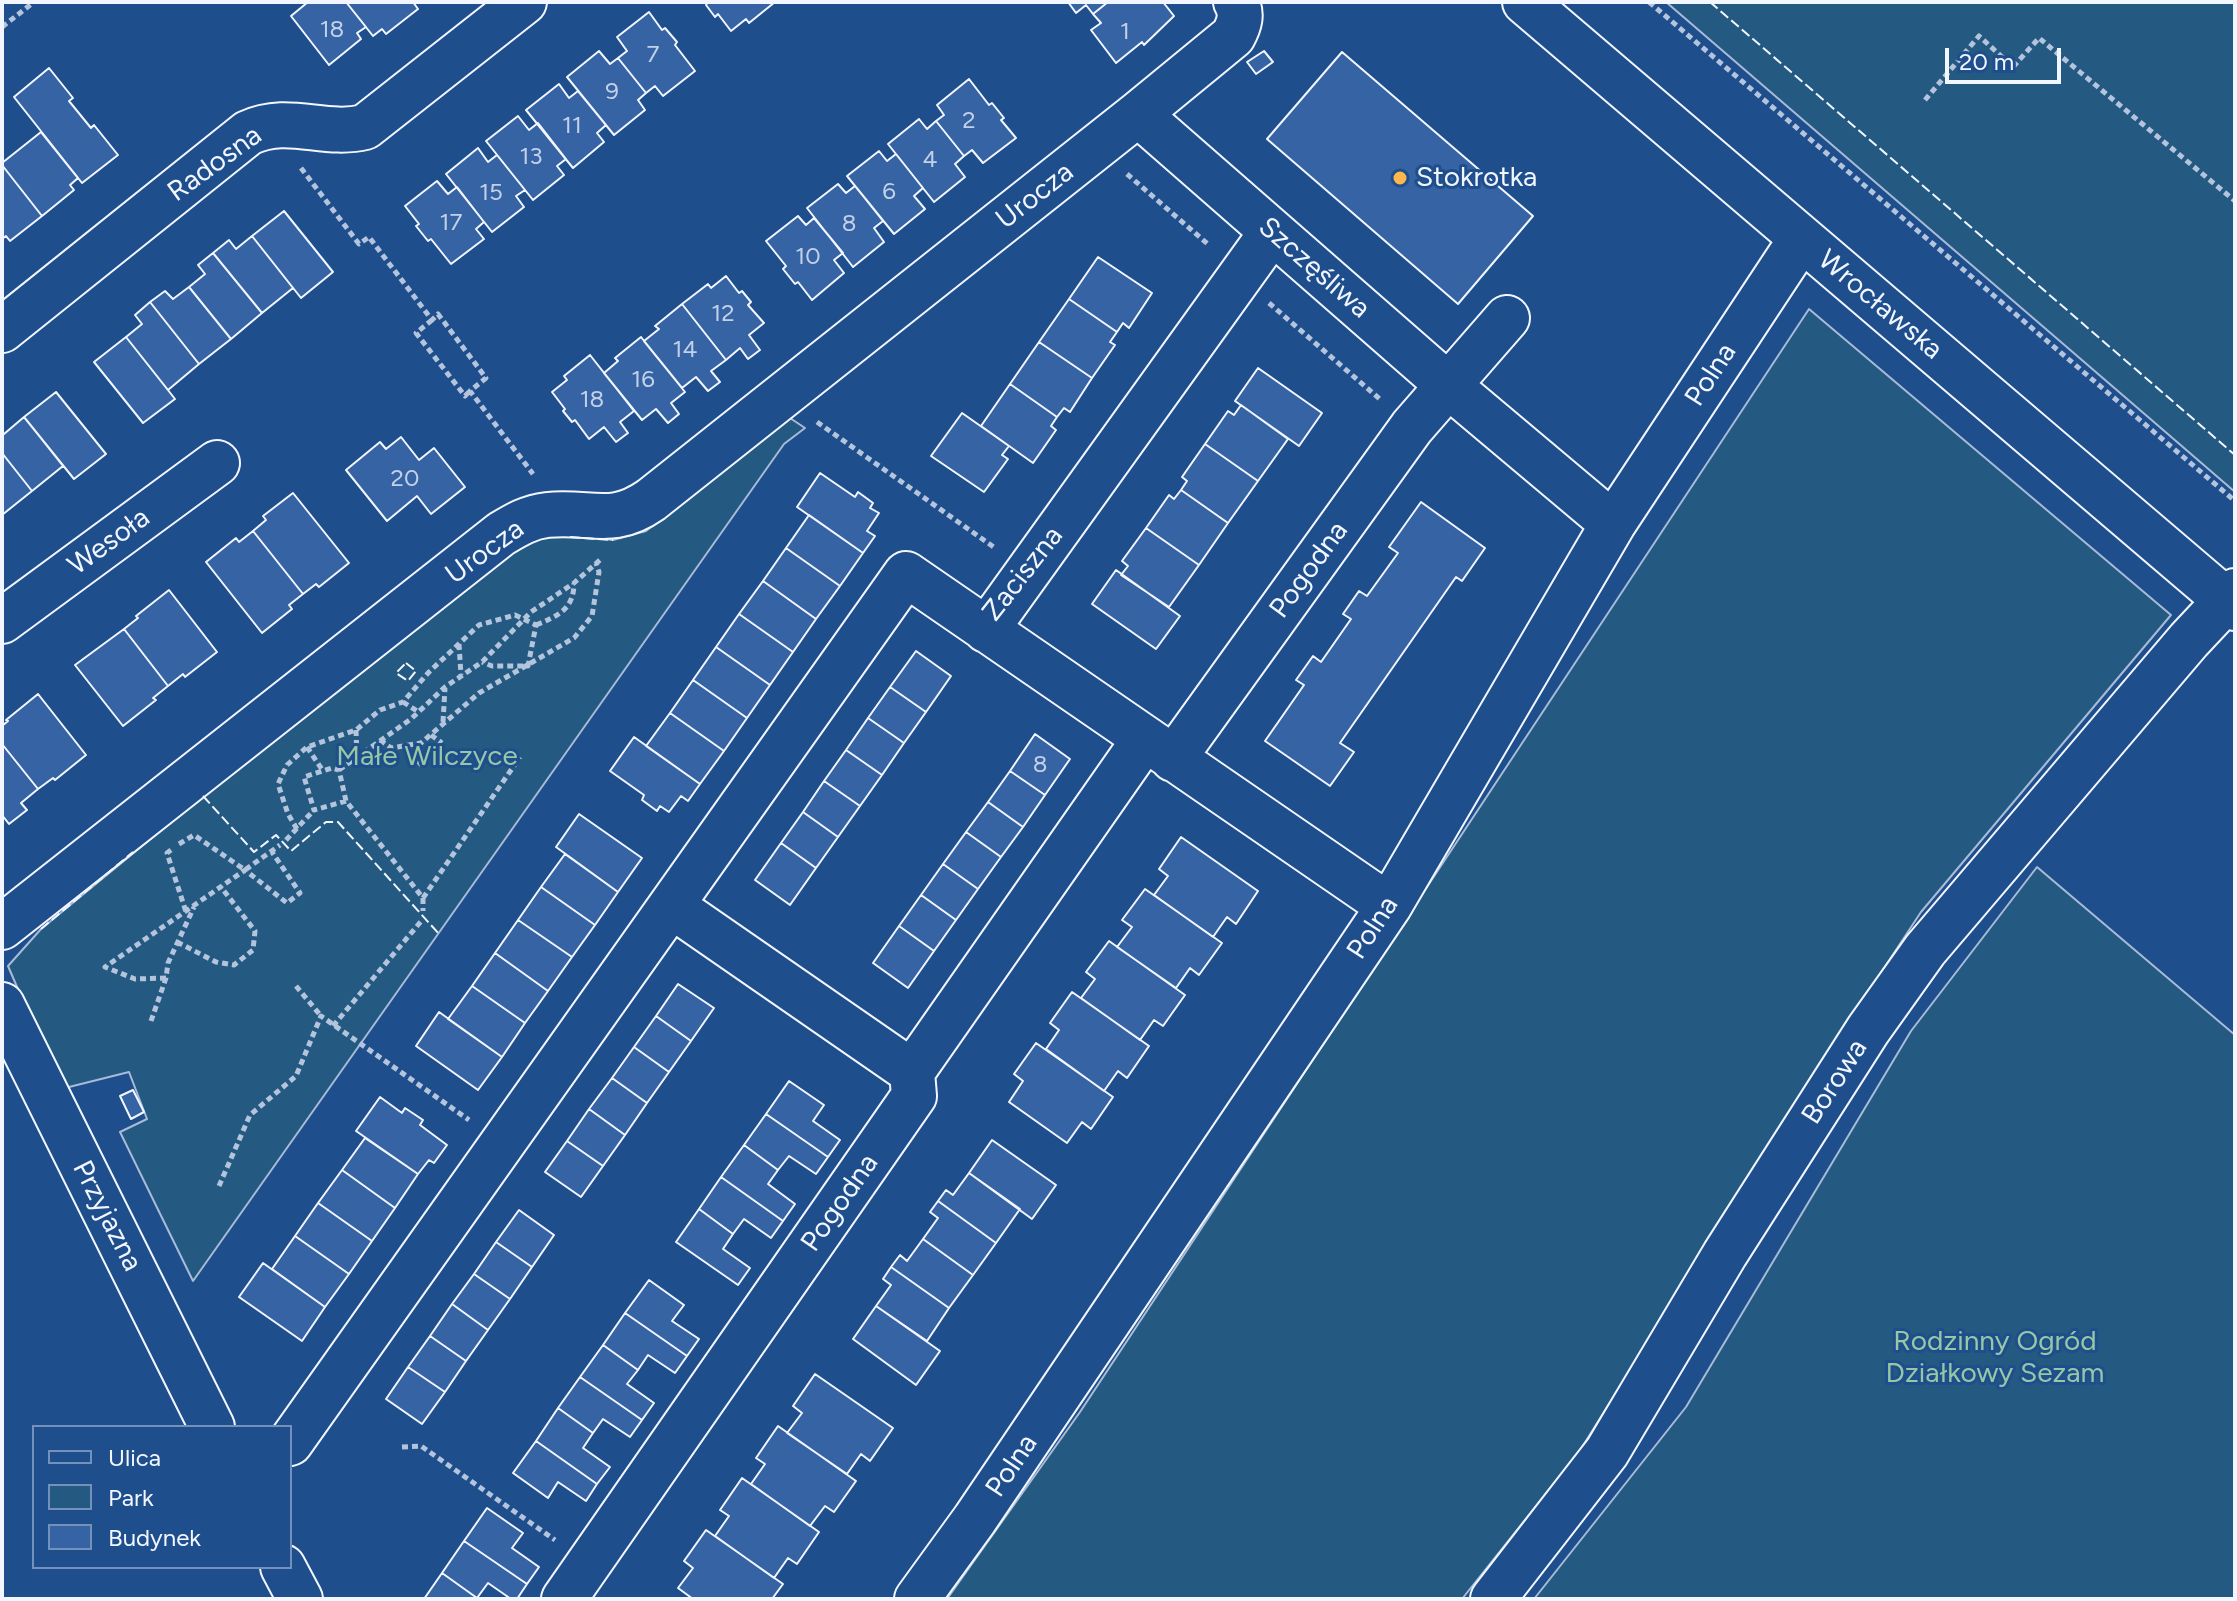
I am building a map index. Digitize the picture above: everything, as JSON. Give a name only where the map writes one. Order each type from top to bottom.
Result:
[{"type":"street","name":"Radosna","points":[[2,330],[248,133],[265,125],[280,124],[348,131],[365,127],[524,2]]},
{"type":"street","points":[[1138,114],[1233,36],[1240,24],[1236,2]]},
{"type":"street","name":"Wrocławska","points":[[1525,2],[1801,239],[2232,600]]},
{"type":"street","name":"Szczęśliwa","points":[[1138,114],[1449,386],[1613,524]]},
{"type":"street","name":"Urocza","points":[[2,927],[501,534],[524,520],[550,514],[607,517],[633,512],[651,500],[1138,114]]},
{"type":"street","name":"Zaciszna","points":[[672,906],[906,574],[986,630],[1272,232]]},
{"type":"street","name":"Polna","points":[[917,1599],[975,1519],[1389,906],[1613,524],[1801,239]]},
{"type":"street","name":"Pogodna","points":[[576,1582],[766,1309],[913,1084],[1159,749],[1412,427],[1507,318]]},
{"type":"street","name":"Wesoła","points":[[2,621],[217,463]]},
{"type":"street","name":"Borowa","points":[[1493,1599],[1607,1452],[1725,1254],[1868,1030],[1925,950],[2189,640],[2232,600]]},
{"type":"street","points":[[986,630],[1389,906]]},
{"type":"street","points":[[292,1440],[672,906],[913,1084]]},
{"type":"street","name":"Przyjazna","points":[[2,1005],[13,1060],[211,1425]]},
{"type":"street","points":[[284,1569],[300,1599]]},
{"type":"path","points":[[2,27],[34,2]]},
{"type":"path","points":[[1649,2],[2235,501]]},
{"type":"path","points":[[1925,100],[1979,36],[2013,67],[2039,38],[2235,201]]},
{"type":"path","points":[[280,124],[295,160],[359,244],[369,237],[432,320]]},
{"type":"path","points":[[438,314],[486,378],[465,396],[416,333],[432,320],[438,314]]},
{"type":"path","points":[[470,391],[545,491],[550,514]]},
{"type":"path","points":[[785,394],[798,408],[1028,571]]},
{"type":"path","points":[[314,810],[304,777],[332,768],[339,770],[357,759],[411,719],[445,687],[482,662],[531,612],[574,583],[624,542],[624,514]]},
{"type":"path","points":[[380,740],[391,748],[421,743],[479,693],[574,638],[592,616],[599,572],[596,563]]},
{"type":"path","points":[[297,829],[288,814],[278,784],[287,765],[307,747],[356,730],[380,710],[403,702],[479,625],[515,615],[536,625],[560,615],[574,593],[574,583]]},
{"type":"path","points":[[528,666],[536,625]]},
{"type":"path","points":[[459,643],[461,675]]},
{"type":"path","points":[[482,662],[492,666],[528,666]]},
{"type":"path","points":[[443,724],[445,687]]},
{"type":"path","points":[[403,702],[417,711]]},
{"type":"path","points":[[356,730],[357,759]]},
{"type":"path","points":[[431,735],[442,743]]},
{"type":"path","points":[[405,745],[423,767]]},
{"type":"path","points":[[307,747],[323,771]]},
{"type":"path","points":[[423,911],[423,898],[520,757]]},
{"type":"path","points":[[339,770],[346,801],[423,898]]},
{"type":"path","points":[[286,840],[314,810],[346,801]]},
{"type":"path","points":[[186,912],[167,853],[194,835],[287,903],[300,893],[272,852]]},
{"type":"path","points":[[166,978],[135,979],[105,967],[280,845]]},
{"type":"path","points":[[177,942],[216,962],[234,965],[253,950],[255,931],[221,887]]},
{"type":"path","points":[[151,1021],[168,963],[194,906]]},
{"type":"path","points":[[333,1026],[423,919]]},
{"type":"path","points":[[296,986],[333,1026],[502,1144]]},
{"type":"path","points":[[219,1186],[250,1115],[296,1076],[321,1016]]},
{"type":"path","points":[[402,1447],[421,1446],[576,1582]]},
{"type":"green space","points":[[1666,2],[2235,2],[2235,492],[2162,429]]},
{"type":"green space","points":[[1809,309],[2171,615],[1921,912],[1832,1047],[1579,1452],[1462,1599],[947,1599],[1080,1412]]},
{"type":"green space","name":"Małe Wilczyce","points":[[790,418],[805,428],[784,444],[193,1281],[120,1132],[147,1119],[129,1072],[61,1089],[8,966],[41,929],[509,553],[547,532],[613,540],[646,531]]},
{"type":"green space","name":"Rodzinny Ogród Działkowy Sezam","points":[[2037,867],[2235,1035],[2235,1599],[1534,1599],[1686,1407],[1911,1031]]},
{"type":"building","points":[[308,2],[346,2],[366,27],[357,33],[361,39],[329,65],[291,16]]},
{"type":"building","points":[[346,2],[413,2],[418,9],[386,34],[382,29],[373,36]]},
{"type":"building","points":[[708,2],[775,2],[749,23],[746,19],[731,31],[718,14],[715,17],[706,5]]},
{"type":"building","points":[[1068,2],[1108,2],[1093,14],[1086,5],[1076,13]]},
{"type":"building","points":[[1108,2],[1163,2],[1174,16],[1144,45],[1142,42],[1116,63],[1091,30],[1101,23],[1093,14]]},
{"type":"building","points":[[649,12],[662,30],[665,28],[677,42],[675,45],[695,71],[663,96],[655,86],[646,93],[618,58],[627,51],[617,37]]},
{"type":"building","points":[[599,51],[610,64],[618,58],[646,93],[638,100],[645,110],[614,135],[567,77]]},
{"type":"building","points":[[1264,51],[1273,62],[1256,74],[1247,62]]},
{"type":"building","name":"Stokrotka","points":[[1342,52],[1533,216],[1458,304],[1267,139]]},
{"type":"building","points":[[49,68],[73,98],[69,101],[118,155],[82,183],[14,97]]},
{"type":"building","points":[[969,79],[989,105],[992,103],[1004,118],[1001,120],[1016,138],[983,163],[972,150],[964,156],[936,121],[944,115],[937,105]]},
{"type":"building","points":[[559,84],[569,98],[578,91],[606,125],[597,133],[604,142],[573,168],[526,110]]},
{"type":"building","points":[[518,116],[529,130],[538,123],[566,159],[557,166],[564,175],[533,200],[486,141]]},
{"type":"building","points":[[919,119],[927,129],[936,121],[964,156],[955,164],[965,177],[934,202],[888,144]]},
{"type":"building","points":[[41,132],[78,178],[70,185],[74,190],[42,216],[2,165]]},
{"type":"building","points":[[478,148],[488,162],[497,155],[525,190],[516,196],[524,207],[492,232],[446,174]]},
{"type":"building","points":[[879,151],[887,161],[896,154],[923,188],[914,196],[925,209],[894,234],[847,176]]},
{"type":"building","points":[[2,165],[42,216],[10,241],[6,236],[2,239]]},
{"type":"building","points":[[437,181],[448,194],[457,187],[484,222],[476,229],[484,239],[451,264],[416,226],[419,224],[405,206]]},
{"type":"building","points":[[838,184],[846,193],[855,186],[883,221],[874,228],[884,242],[853,267],[807,208]]},
{"type":"building","points":[[284,211],[333,272],[301,298],[252,236]]},
{"type":"building","points":[[798,216],[806,225],[814,218],[843,253],[834,260],[844,273],[812,300],[783,269],[786,266],[766,241]]},
{"type":"building","points":[[252,236],[293,288],[262,313],[213,253],[229,240],[236,249]]},
{"type":"building","points":[[213,253],[262,313],[231,339],[189,287],[205,274],[198,265]]},
{"type":"building","points":[[1098,257],[1152,293],[1129,328],[1123,323],[1117,332],[1069,299]]},
{"type":"building","points":[[726,276],[739,293],[742,291],[751,302],[748,305],[764,323],[749,335],[760,350],[748,359],[740,348],[726,360],[682,304],[708,284],[711,288]]},
{"type":"building","points":[[189,287],[231,339],[199,364],[150,302],[165,291],[173,299]]},
{"type":"building","points":[[1069,299],[1117,332],[1110,342],[1115,345],[1092,378],[1039,342]]},
{"type":"building","points":[[150,302],[199,364],[168,390],[126,337],[142,324],[135,315]]},
{"type":"building","points":[[682,304],[726,360],[711,371],[720,382],[708,391],[696,377],[682,388],[644,341],[659,329],[655,326]]},
{"type":"building","points":[[126,337],[175,399],[143,423],[94,362]]},
{"type":"building","points":[[641,337],[685,392],[671,403],[679,414],[668,423],[656,409],[642,420],[604,373],[618,361],[615,358]]},
{"type":"building","points":[[1039,342],[1092,378],[1070,412],[1064,408],[1057,417],[1010,384]]},
{"type":"building","points":[[590,355],[634,411],[620,422],[628,433],[616,442],[604,427],[589,439],[575,420],[572,422],[563,411],[565,409],[552,392],[567,380],[564,376]]},
{"type":"building","points":[[1258,368],[1322,413],[1299,446],[1235,401]]},
{"type":"building","points":[[1010,384],[1057,417],[1051,426],[1056,430],[1033,463],[981,426]]},
{"type":"building","points":[[56,392],[106,454],[74,479],[24,417]]},
{"type":"building","points":[[1241,405],[1288,439],[1258,481],[1205,444],[1228,411],[1234,415]]},
{"type":"building","points":[[962,413],[1009,446],[1002,455],[1008,459],[984,492],[931,456]]},
{"type":"building","points":[[24,417],[63,466],[32,491],[2,453],[2,432],[4,434]]},
{"type":"building","points":[[401,437],[419,460],[434,448],[465,487],[431,514],[417,496],[387,521],[346,470],[380,442],[386,449]]},
{"type":"building","points":[[1205,444],[1258,481],[1228,523],[1181,490],[1187,481],[1182,477]]},
{"type":"building","points":[[2,453],[32,491],[2,515]]},
{"type":"building","points":[[820,473],[855,497],[858,492],[873,503],[870,508],[879,513],[867,531],[875,536],[863,553],[797,507]]},
{"type":"building","points":[[1181,490],[1228,523],[1199,565],[1146,528],[1169,495],[1174,499]]},
{"type":"building","points":[[293,493],[349,563],[319,587],[316,584],[303,594],[253,531],[266,520],[263,516]]},
{"type":"building","points":[[1421,502],[1485,548],[1462,581],[1456,577],[1340,743],[1354,752],[1330,786],[1265,741],[1304,685],[1296,680],[1313,656],[1321,662],[1351,619],[1343,614],[1359,591],[1367,596],[1398,553],[1389,547]]},
{"type":"building","points":[[809,515],[863,553],[840,586],[786,548]]},
{"type":"building","points":[[1146,528],[1199,565],[1169,607],[1121,575],[1128,566],[1122,561]]},
{"type":"building","points":[[253,531],[303,594],[289,605],[292,609],[262,633],[206,562],[236,538],[239,542]]},
{"type":"building","points":[[786,548],[840,586],[816,619],[763,581]]},
{"type":"building","points":[[1116,570],[1180,616],[1156,649],[1092,604]]},
{"type":"building","points":[[763,581],[816,619],[793,652],[739,614]]},
{"type":"building","points":[[169,590],[217,652],[168,686],[124,629]]},
{"type":"building","points":[[739,614],[793,652],[770,685],[716,647]]},
{"type":"building","points":[[124,629],[168,686],[153,698],[156,700],[123,726],[75,665]]},
{"type":"building","points":[[716,647],[770,685],[747,718],[693,680]]},
{"type":"building","points":[[916,651],[951,676],[926,712],[890,687]]},
{"type":"building","points":[[693,680],[747,718],[724,751],[670,713]]},
{"type":"building","points":[[890,687],[926,712],[904,743],[868,718]]},
{"type":"building","points":[[38,694],[86,755],[55,780],[53,778],[38,789],[2,744],[2,726]]},
{"type":"building","points":[[670,713],[724,751],[700,784],[646,746]]},
{"type":"building","points":[[868,718],[904,743],[882,775],[846,750]]},
{"type":"building","points":[[1035,734],[1070,759],[1045,795],[1010,771]]},
{"type":"building","points":[[634,737],[700,784],[688,801],[681,796],[669,812],[660,806],[657,811],[642,800],[644,795],[610,771]]},
{"type":"building","points":[[2,744],[38,789],[21,803],[27,810],[9,824],[2,815]]},
{"type":"building","points":[[846,750],[882,775],[860,806],[824,781]]},
{"type":"building","points":[[1010,771],[1045,795],[1023,827],[988,802]]},
{"type":"building","points":[[824,781],[860,806],[838,837],[803,812]]},
{"type":"building","points":[[988,802],[1023,827],[1001,857],[966,832]]},
{"type":"building","points":[[803,812],[838,837],[816,868],[781,843]]},
{"type":"building","points":[[579,814],[642,858],[618,892],[556,847]]},
{"type":"building","points":[[966,832],[1001,857],[978,889],[943,864]]},
{"type":"building","points":[[1181,837],[1258,891],[1236,924],[1227,917],[1213,937],[1154,895],[1168,876],[1159,869]]},
{"type":"building","points":[[781,843],[816,868],[790,905],[755,880]]},
{"type":"building","points":[[565,854],[618,892],[595,925],[541,887]]},
{"type":"building","points":[[943,864],[978,889],[956,920],[921,895]]},
{"type":"building","points":[[541,887],[595,925],[572,957],[518,920]]},
{"type":"building","points":[[1145,889],[1222,943],[1199,975],[1190,968],[1176,988],[1117,947],[1132,927],[1122,920]]},
{"type":"building","points":[[921,895],[956,920],[934,951],[899,926]]},
{"type":"building","points":[[518,920],[572,957],[548,991],[495,953]]},
{"type":"building","points":[[899,926],[934,951],[908,988],[873,963]]},
{"type":"building","points":[[1109,941],[1185,995],[1163,1026],[1154,1020],[1140,1040],[1081,998],[1095,979],[1086,972]]},
{"type":"building","points":[[495,953],[548,991],[525,1023],[472,986]]},
{"type":"building","points":[[678,984],[714,1008],[691,1041],[656,1016]]},
{"type":"building","points":[[472,986],[525,1023],[502,1057],[448,1019]]},
{"type":"building","points":[[1072,992],[1149,1046],[1127,1078],[1118,1071],[1104,1091],[1046,1049],[1059,1030],[1050,1023]]},
{"type":"building","points":[[439,1012],[502,1057],[478,1090],[416,1046]]},
{"type":"building","points":[[656,1016],[691,1041],[669,1072],[634,1047]]},
{"type":"building","points":[[1036,1043],[1113,1097],[1091,1129],[1082,1122],[1067,1143],[1009,1102],[1023,1081],[1014,1074]]},
{"type":"building","points":[[634,1047],[669,1072],[647,1103],[612,1078]]},
{"type":"building","points":[[612,1078],[647,1103],[625,1135],[589,1109]]},
{"type":"building","points":[[789,1081],[824,1105],[813,1121],[840,1140],[828,1157],[766,1114]]},
{"type":"building","points":[[133,1090],[144,1112],[131,1119],[120,1096]]},
{"type":"building","points":[[380,1097],[402,1113],[405,1108],[423,1120],[420,1125],[447,1145],[434,1163],[429,1160],[418,1174],[356,1131]]},
{"type":"building","points":[[589,1109],[625,1135],[603,1166],[567,1141]]},
{"type":"building","points":[[766,1114],[828,1157],[816,1174],[789,1156],[778,1170],[744,1145]]},
{"type":"building","points":[[365,1138],[418,1174],[395,1208],[342,1170]]},
{"type":"building","points":[[992,1140],[1056,1185],[1032,1219],[969,1173]]},
{"type":"building","points":[[567,1141],[603,1166],[581,1197],[545,1172]]},
{"type":"building","points":[[744,1145],[778,1170],[768,1184],[795,1204],[783,1221],[721,1177]]},
{"type":"building","points":[[342,1170],[395,1208],[372,1241],[318,1203]]},
{"type":"building","points":[[969,1173],[1020,1209],[996,1243],[938,1201],[946,1190],[953,1195]]},
{"type":"building","points":[[721,1177],[783,1221],[771,1238],[744,1219],[733,1234],[699,1209]]},
{"type":"building","points":[[938,1201],[996,1243],[973,1275],[923,1239],[938,1218],[930,1212]]},
{"type":"building","points":[[318,1203],[372,1241],[349,1274],[295,1236]]},
{"type":"building","points":[[699,1209],[733,1234],[723,1249],[750,1268],[738,1285],[676,1242]]},
{"type":"building","points":[[519,1210],[554,1235],[532,1267],[496,1242]]},
{"type":"building","points":[[295,1236],[349,1274],[325,1307],[272,1269]]},
{"type":"building","points":[[923,1239],[973,1275],[949,1308],[891,1267],[900,1255],[907,1261]]},
{"type":"building","points":[[496,1242],[532,1267],[510,1299],[474,1274]]},
{"type":"building","points":[[263,1263],[325,1307],[302,1341],[239,1297]]},
{"type":"building","points":[[891,1267],[949,1308],[927,1341],[876,1306],[891,1285],[883,1279]]},
{"type":"building","points":[[474,1274],[510,1299],[488,1330],[452,1304]]},
{"type":"building","points":[[649,1280],[684,1305],[672,1321],[699,1339],[687,1356],[625,1313]]},
{"type":"building","points":[[452,1304],[488,1330],[466,1361],[430,1336]]},
{"type":"building","points":[[876,1306],[940,1351],[916,1385],[853,1339]]},
{"type":"building","points":[[625,1313],[687,1356],[675,1373],[648,1355],[638,1370],[603,1345]]},
{"type":"building","points":[[430,1336],[466,1361],[445,1392],[408,1367]]},
{"type":"building","points":[[603,1345],[638,1370],[627,1384],[654,1403],[642,1420],[580,1377]]},
{"type":"building","points":[[408,1367],[445,1392],[422,1424],[386,1399]]},
{"type":"building","points":[[815,1374],[893,1428],[870,1461],[861,1454],[847,1474],[787,1433],[802,1413],[793,1406]]},
{"type":"building","points":[[580,1377],[642,1420],[630,1437],[603,1419],[593,1433],[558,1408]]},
{"type":"building","points":[[558,1408],[593,1433],[583,1448],[610,1467],[597,1484],[536,1441]]},
{"type":"building","points":[[778,1426],[856,1481],[834,1512],[825,1506],[810,1526],[751,1484],[765,1464],[756,1458]]},
{"type":"building","points":[[536,1441],[597,1484],[586,1501],[558,1482],[548,1498],[513,1473]]},
{"type":"building","points":[[742,1478],[819,1532],[797,1564],[788,1558],[774,1578],[715,1536],[729,1516],[720,1510]]},
{"type":"building","points":[[487,1508],[523,1533],[512,1548],[539,1567],[527,1584],[464,1541]]},
{"type":"building","points":[[706,1530],[783,1584],[772,1599],[693,1599],[678,1588],[693,1568],[684,1561]]},
{"type":"building","points":[[464,1541],[527,1584],[517,1599],[511,1599],[488,1583],[477,1598],[442,1573]]},
{"type":"building","points":[[442,1573],[477,1598],[424,1599]]},
{"type":"fence","points":[[1710,2],[2235,455]]},
{"type":"fence","points":[[570,537],[613,540]]},
{"type":"fence","points":[[406,663],[416,671],[408,681],[396,673],[406,663]]},
{"type":"fence","points":[[203,796],[254,852],[276,835],[291,851],[326,822],[338,822],[439,934]]},
{"type":"fence","points":[[41,929],[133,852]]},
{"type":"place","name":"Stokrotka","points":[[1400,178]]}]
